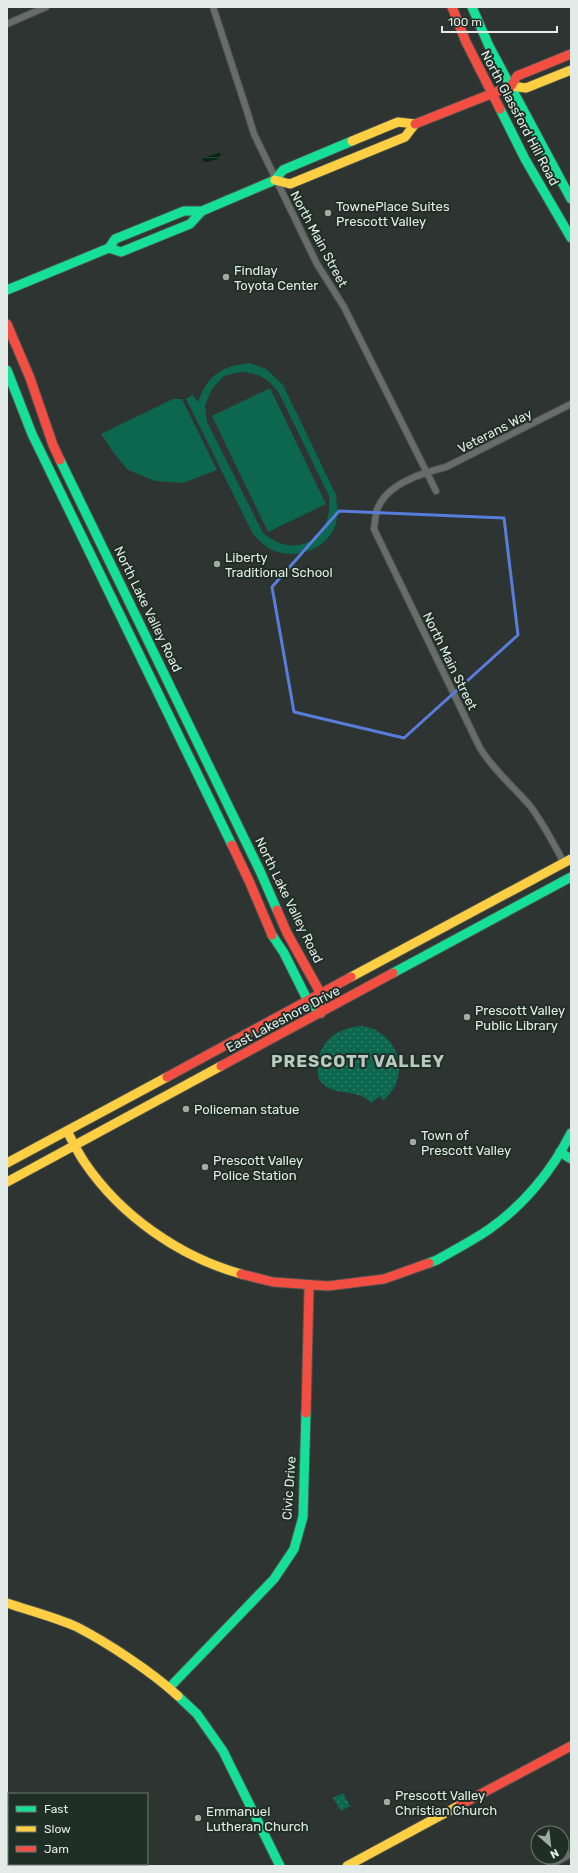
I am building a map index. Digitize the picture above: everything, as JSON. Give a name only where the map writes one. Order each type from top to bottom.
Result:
[{"type":"street","points":[[7,24],[46,7]]},
{"type":"street","name":"North Main Street","points":[[213,7],[254,134],[317,264],[344,307],[436,491]]},
{"type":"street","name":"North Glassford Hill Road","points":[[452,7],[466,42],[525,159],[571,238]]},
{"type":"street","name":"North Glassford Hill Road","points":[[472,7],[489,46],[571,199]]},
{"type":"street","points":[[510,86],[517,76],[571,54]]},
{"type":"street","points":[[7,290],[108,248],[115,239],[184,211],[202,211],[276,180],[283,170],[398,122],[415,124],[510,86],[526,88],[571,70]]},
{"type":"street","points":[[276,180],[290,184],[405,137],[415,124]]},
{"type":"street","points":[[108,248],[121,252],[190,224],[202,211]]},
{"type":"street","name":"North Lake Valley Road","points":[[7,324],[28,372],[54,445],[257,864],[287,933],[321,994],[321,1013]]},
{"type":"street","points":[[7,370],[32,434],[45,462],[250,883],[273,938],[284,953],[308,1001],[321,1013]]},
{"type":"street","name":"Veterans Way","points":[[426,472],[446,468],[571,404]]},
{"type":"street","name":"North Main Street","points":[[426,472],[400,484],[385,496],[377,510],[374,529],[480,748],[490,765],[530,806],[567,861]]},
{"type":"street","points":[[567,861],[571,877]]},
{"type":"street","name":"East Lakeshore Drive","points":[[7,1163],[567,861]]},
{"type":"street","name":"East Lakeshore Drive","points":[[7,1182],[571,877]]},
{"type":"street","points":[[67,1131],[84,1163],[113,1198],[133,1217],[165,1241],[198,1260],[241,1276],[272,1283],[309,1288],[360,1284],[384,1279],[411,1272],[453,1253],[481,1236],[512,1211],[536,1185],[560,1152],[571,1133]]},
{"type":"street","points":[[560,1152],[571,1159]]},
{"type":"street","name":"Civic Drive","points":[[169,1688],[274,1579],[294,1549],[303,1517],[309,1288]]},
{"type":"street","points":[[7,1603],[76,1627],[112,1648],[169,1688],[197,1714],[214,1737],[237,1778],[280,1866]]},
{"type":"street","points":[[351,1864],[571,1746]]},
{"type":"street","points":[[549,1866],[571,1854]]},
{"type":"highlighted area","points":[[339,511],[504,518],[518,635],[404,738],[294,712],[272,587]]},
{"type":"green space","points":[[250,363],[266,369],[283,385],[336,495],[336,523],[327,539],[312,550],[293,554],[275,551],[266,546],[253,534],[186,399],[193,395],[198,402],[206,385],[211,379],[223,370],[240,364]],"holes":[[[240,372],[262,377],[267,380],[279,393],[329,496],[329,511],[325,524],[319,534],[310,541],[300,545],[288,545],[276,541],[263,533],[207,422],[205,405],[212,389],[224,376]]]},
{"type":"green space","points":[[270,388],[326,504],[268,532],[212,416]]},
{"type":"green space","points":[[173,399],[182,399],[217,470],[183,483],[155,481],[128,470],[113,452],[101,434]]},
{"type":"green space","points":[[363,1026],[373,1029],[389,1040],[398,1057],[398,1076],[395,1086],[383,1101],[380,1096],[371,1103],[359,1095],[333,1090],[321,1082],[319,1078],[318,1064],[320,1055],[327,1041],[339,1032]]},
{"type":"green space","points":[[343,1793],[350,1806],[341,1811],[333,1798]]},
{"type":"shaded area","points":[[222,152],[218,159],[204,163],[202,158]]},
{"type":"traffic: fast","points":[[472,7],[489,46],[571,199]]},
{"type":"traffic: fast","points":[[500,109],[525,159],[571,238]]},
{"type":"traffic: fast","points":[[7,290],[109,248],[115,239],[184,211],[202,211],[275,180],[283,170],[352,141]]},
{"type":"traffic: fast","points":[[109,248],[121,252],[190,224],[202,211]]},
{"type":"traffic: fast","points":[[7,370],[32,434],[232,845]]},
{"type":"traffic: fast","points":[[60,460],[260,871],[277,910]]},
{"type":"traffic: fast","points":[[393,973],[571,877]]},
{"type":"traffic: fast","points":[[272,935],[284,953],[308,1001],[321,1013]]},
{"type":"traffic: fast","points":[[429,1263],[437,1260],[482,1234],[513,1210],[525,1199],[546,1174],[571,1133]]},
{"type":"traffic: fast","points":[[560,1152],[571,1159]]},
{"type":"traffic: fast","points":[[169,1688],[274,1579],[294,1549],[303,1517],[306,1413]]},
{"type":"traffic: fast","points":[[178,1696],[197,1714],[223,1751],[280,1866]]},
{"type":"traffic: slow","points":[[511,86],[526,88],[571,70]]},
{"type":"traffic: slow","points":[[275,180],[290,184],[405,137],[415,124],[398,122],[352,141]]},
{"type":"traffic: slow","points":[[351,977],[571,859]]},
{"type":"traffic: slow","points":[[7,1182],[221,1066]]},
{"type":"traffic: slow","points":[[7,1163],[167,1077]]},
{"type":"traffic: slow","points":[[67,1131],[82,1159],[116,1200],[134,1217],[174,1245],[196,1257],[218,1267],[241,1274]]},
{"type":"traffic: slow","points":[[7,1603],[77,1627],[143,1668],[178,1696]]},
{"type":"traffic: slow","points":[[347,1866],[460,1805]]},
{"type":"traffic: jam","points":[[452,7],[466,42],[500,109]]},
{"type":"traffic: jam","points":[[415,124],[511,86],[517,76],[571,54]]},
{"type":"traffic: jam","points":[[7,324],[30,378],[53,445],[60,460]]},
{"type":"traffic: jam","points":[[232,845],[272,935]]},
{"type":"traffic: jam","points":[[277,910],[287,933],[321,994],[321,1013]]},
{"type":"traffic: jam","points":[[221,1066],[393,973]]},
{"type":"traffic: jam","points":[[167,1077],[351,977]]},
{"type":"traffic: jam","points":[[241,1274],[273,1282],[328,1286],[384,1279],[429,1263]]},
{"type":"traffic: jam","points":[[306,1413],[309,1288]]},
{"type":"traffic: jam","points":[[460,1805],[571,1746]]},
{"type":"place","name":"TownePlace Suites Prescott Valley","points":[[328,213]]},
{"type":"place","name":"Findlay Toyota Center","points":[[226,277]]},
{"type":"place","name":"Liberty Traditional School","points":[[217,564]]},
{"type":"place","name":"Prescott Valley Public Library","points":[[467,1017]]},
{"type":"place","name":"Policeman statue","points":[[186,1109]]},
{"type":"place","name":"Town of Prescott Valley","points":[[413,1142]]},
{"type":"place","name":"Prescott Valley Police Station","points":[[205,1167]]},
{"type":"place","name":"Prescott Valley Christian Church","points":[[387,1802]]},
{"type":"place","name":"Emmanuel Lutheran Church","points":[[198,1818]]},
{"type":"district","name":"PRESCOTT VALLEY","points":[[358,1061]]}]
